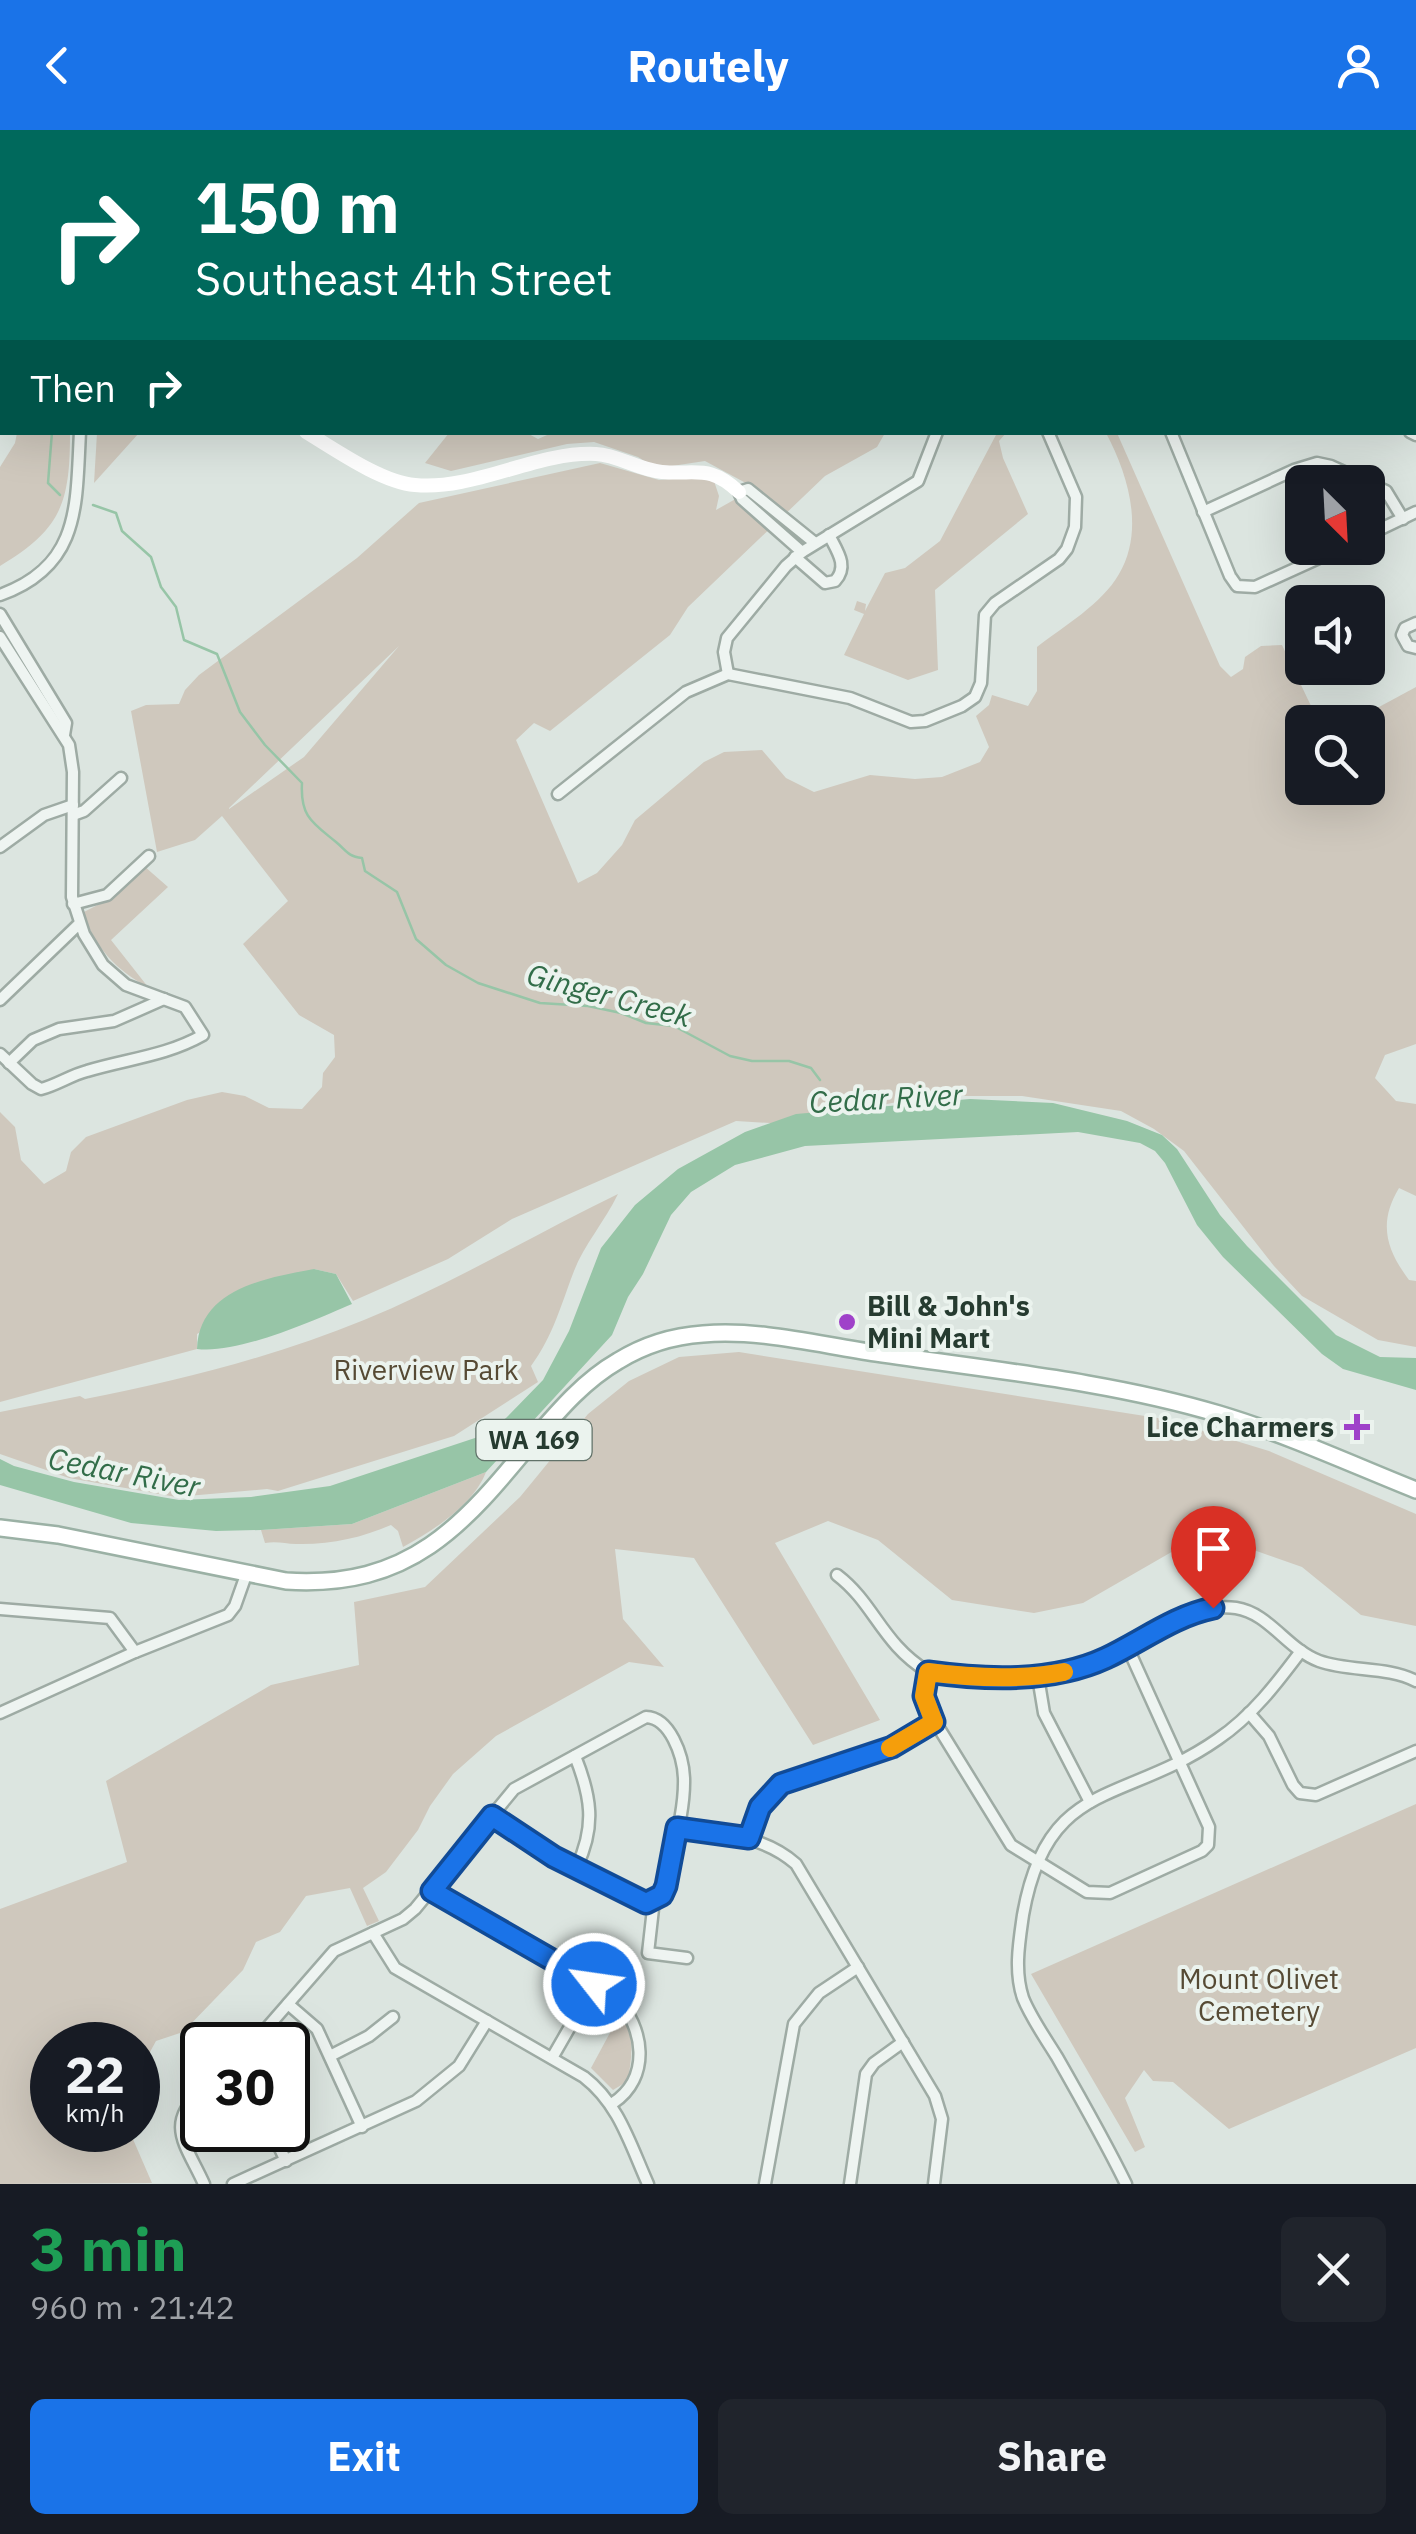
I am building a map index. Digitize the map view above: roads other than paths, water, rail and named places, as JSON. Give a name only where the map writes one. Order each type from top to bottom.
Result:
[{"type":"main road","name":"WA 169","points":[[0,1528],[58,1534],[286,1581],[369,1574],[407,1560],[466,1519],[590,1380],[663,1340],[705,1333],[742,1334],[1156,1398],[1282,1435],[1416,1490]]},
{"type":"street","points":[[0,595],[40,574],[72,529],[80,435]]},
{"type":"street","points":[[311,435],[392,480],[414,485],[437,485],[569,456],[598,454],[650,471],[714,472],[740,492],[742,499],[825,583],[835,581],[843,572],[829,535]]},
{"type":"street","points":[[728,674],[724,652],[728,638],[799,555],[918,481],[936,435]]},
{"type":"street","points":[[558,794],[686,692],[728,674],[850,698],[911,722],[925,721],[975,696],[981,683],[986,615],[995,603],[1058,559],[1067,550],[1075,527],[1076,497],[1049,435]]},
{"type":"street","points":[[1171,435],[1230,576],[1242,588],[1256,587],[1303,565]]},
{"type":"street","points":[[1203,512],[1316,463],[1386,491],[1403,518]]},
{"type":"street","points":[[740,492],[748,490],[815,543]]},
{"type":"street","points":[[1385,527],[1416,512]]},
{"type":"street","points":[[0,614],[66,723],[64,735]]},
{"type":"street","points":[[1416,623],[1402,635],[1408,646],[1416,648]]},
{"type":"street","points":[[0,637],[64,735],[73,758],[73,904],[92,948],[113,976],[140,992],[165,999],[185,1006],[203,1035],[149,1057],[85,1071],[45,1088],[32,1084],[4,1059],[33,1040],[80,1024],[131,1016],[165,999]]},
{"type":"street","points":[[0,847],[44,815],[84,812],[122,778]]},
{"type":"street","points":[[73,904],[108,895],[148,856]]},
{"type":"street","points":[[0,1000],[80,924]]},
{"type":"street","points":[[836,1574],[857,1590],[892,1645],[928,1672],[1038,1677],[1087,1665],[1196,1612],[1232,1607],[1252,1612],[1301,1651],[1326,1663],[1402,1675],[1416,1682]]},
{"type":"street","points":[[0,1714],[228,1614],[235,1606],[246,1575]]},
{"type":"street","points":[[0,1609],[110,1618],[135,1652]]},
{"type":"street","points":[[928,1672],[924,1696],[934,1722],[1011,1846],[1087,1892],[1103,1895],[1202,1851],[1210,1838],[1209,1827],[1127,1646]]},
{"type":"street","points":[[1126,2184],[1023,1998],[1018,1947],[1036,1861],[1051,1834],[1075,1811],[1180,1762],[1218,1739],[1248,1714],[1301,1651]]},
{"type":"street","points":[[1038,1677],[1044,1713],[1090,1802]]},
{"type":"street","points":[[1248,1714],[1269,1736],[1300,1793],[1316,1795],[1416,1750]]},
{"type":"street","points":[[272,2022],[334,1951],[402,1919],[432,1891],[492,1816],[514,1789],[634,1722],[656,1717],[664,1722],[681,1764],[684,1778],[666,1886],[662,1895],[646,1903],[533,1844],[492,1816]]},
{"type":"street","points":[[749,1838],[760,1807],[781,1784],[892,1747],[934,1722]]},
{"type":"street","points":[[574,1756],[586,1784],[591,1810],[590,1831],[577,1866]]},
{"type":"street","points":[[677,1828],[749,1838],[770,1845],[796,1864],[935,2096],[942,2119],[934,2184]]},
{"type":"street","points":[[432,1891],[616,1996],[626,2008],[640,2048],[634,2084],[612,2104]]},
{"type":"street","points":[[654,1900],[648,1953],[687,1958]]},
{"type":"street","points":[[373,1933],[395,1968],[584,2076],[612,2104],[648,2184]]},
{"type":"street","points":[[764,2184],[794,2024],[819,1992],[858,1968]]},
{"type":"street","points":[[552,2058],[594,1984]]},
{"type":"street","points":[[288,2004],[317,2029],[362,2126]]},
{"type":"street","points":[[330,2056],[369,2036],[393,2017]]},
{"type":"street","points":[[233,2184],[416,2101],[459,2066],[488,2022]]},
{"type":"street","points":[[850,2184],[866,2074],[874,2062],[903,2042]]},
{"type":"street","points":[[192,2152],[204,2184]]},
{"type":"street","points":[[282,2152],[286,2161]]},
{"type":"waterway","name":"Ginger Creek","points":[[52,435],[48,483],[60,495]]},
{"type":"waterway","name":"Ginger Creek","points":[[93,505],[116,513],[122,531],[151,557],[161,587],[176,607],[184,640],[217,654],[240,712],[302,783],[303,804],[310,818],[348,853],[362,858],[365,871],[397,892],[416,939],[446,965],[478,983],[540,1003],[621,1013],[646,1023],[674,1026],[730,1056],[752,1061],[789,1061],[811,1068],[820,1080]]},
{"type":"place","name":"Bill & John's Mini Mart","points":[[847,1322]]},
{"type":"place","name":"Lice Charmers","points":[[1357,1427]]},
{"type":"water label","name":"Cedar River","points":[[886,1099]]},
{"type":"water label","name":"Cedar River","points":[[124,1473]]},
{"type":"park label","name":"Riverview Park","points":[[426,1370]]},
{"type":"park label","name":"Mount Olivet Cemetery","points":[[1259,1995]]}]
